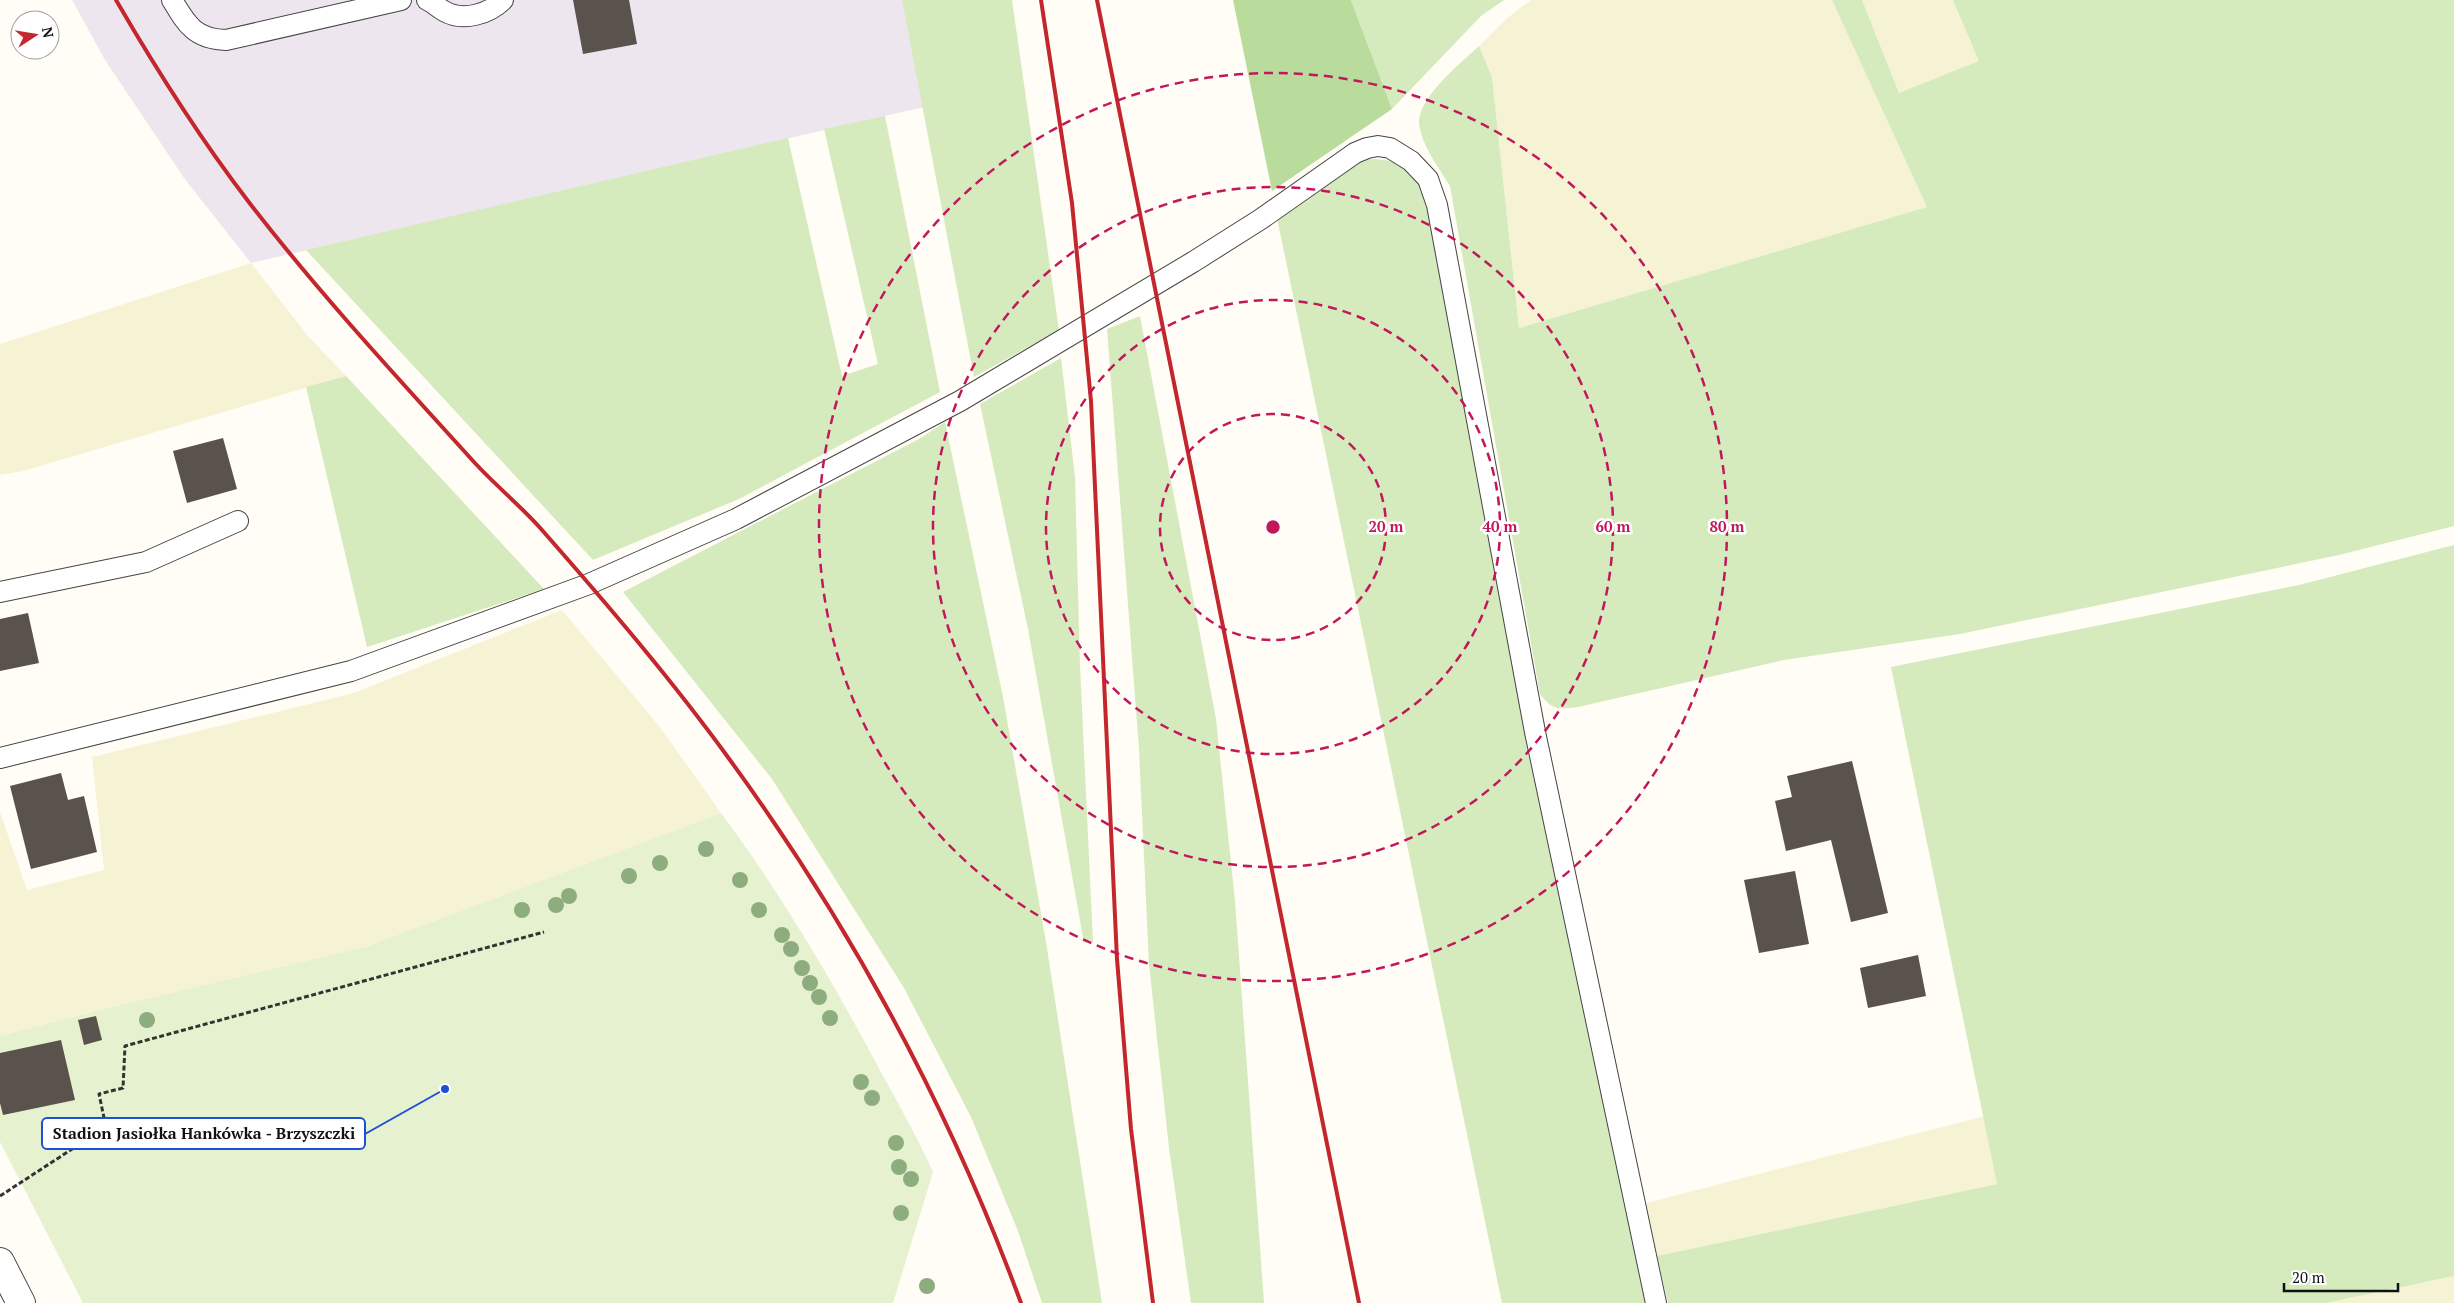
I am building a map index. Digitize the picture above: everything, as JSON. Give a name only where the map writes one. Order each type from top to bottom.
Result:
[{"type":"street","points":[[0,1262],[21,1303]]},
{"type":"lane","points":[[172,0],[182,18],[194,30],[208,39],[226,40],[401,0]]},
{"type":"lane","points":[[427,0],[445,12],[467,16],[494,8],[503,0]]},
{"type":"lane","points":[[0,758],[351,672],[588,584],[736,519],[960,401],[1261,219],[1355,154],[1378,146],[1390,148],[1412,161],[1421,170],[1428,179],[1437,205],[1535,732],[1656,1303]]},
{"type":"lane","points":[[0,592],[146,562],[238,521]]},
{"type":"path","points":[[0,1196],[20,1181],[106,1127],[99,1094],[123,1088],[125,1046],[544,932]]},
{"type":"shaded area","points":[[72,0],[902,0],[924,107],[251,263],[184,178],[105,60]]},
{"type":"shaded area","points":[[1531,0],[1832,0],[1928,207],[1519,328],[1492,77],[1479,46],[1506,19]]},
{"type":"shaded area","points":[[1862,0],[1953,0],[1980,61],[1899,93]]},
{"type":"shaded area","points":[[251,263],[308,336],[346,376],[23,471],[0,475],[0,344]]},
{"type":"shaded area","points":[[562,610],[659,726],[721,813],[365,947],[99,1010],[0,1036],[0,812],[27,890],[104,870],[92,757],[354,693]]},
{"type":"shaded area","points":[[1985,1116],[1997,1184],[1657,1256],[1646,1203]]},
{"type":"shaded area","points":[[2454,1276],[2454,1303],[2326,1303]]},
{"type":"green space","points":[[902,0],[1012,0],[1059,330],[974,377]]},
{"type":"green space","points":[[1233,0],[1351,0],[1392,109],[1272,191]]},
{"type":"green space","points":[[1351,0],[1504,0],[1481,16],[1392,109]]},
{"type":"green space","points":[[1832,0],[1862,0],[1899,93],[1979,61],[1953,0],[2454,0],[2454,526],[2339,555],[1960,634],[1784,660],[1578,707],[1556,708],[1552,706],[1540,694],[1450,186],[1424,140],[1419,124],[1420,114],[1432,92],[1479,46],[1492,77],[1519,328],[1927,207]]},
{"type":"green space","points":[[885,116],[940,392],[739,499],[593,560],[306,250],[788,138],[842,376],[878,364],[824,129]]},
{"type":"green space","points":[[1370,159],[1391,162],[1408,170],[1420,185],[1428,205],[1509,649],[1646,1303],[1502,1303],[1277,218],[1357,163]]},
{"type":"green space","points":[[1140,316],[1216,719],[1235,901],[1264,1303],[1191,1303],[1169,1148],[1149,964],[1139,749],[1107,329]]},
{"type":"green space","points":[[1061,358],[1075,477],[1080,666],[1093,942],[1084,943],[1028,629],[980,404]]},
{"type":"green space","points":[[346,376],[544,589],[367,647],[306,387]]},
{"type":"green space","points":[[945,422],[1003,697],[1046,942],[1102,1303],[1042,1303],[1018,1231],[971,1117],[904,988],[772,779],[623,592],[919,439]]},
{"type":"green space","points":[[2454,545],[2454,1276],[2326,1303],[1668,1303],[1657,1256],[1997,1184],[1891,667],[2299,585]]},
{"type":"green space","points":[[721,813],[783,903],[821,965],[858,1029],[933,1172],[893,1303],[83,1303],[0,1142],[0,1036],[99,1010],[365,947]]},
{"type":"building","points":[[573,0],[629,0],[637,44],[583,54]]},
{"type":"building","points":[[223,438],[237,489],[187,503],[173,451]]},
{"type":"building","points":[[28,613],[39,663],[0,671],[0,619]]},
{"type":"building","points":[[1852,761],[1888,913],[1851,922],[1831,840],[1786,851],[1775,801],[1792,797],[1787,776]]},
{"type":"building","points":[[61,773],[68,800],[84,796],[97,852],[31,869],[10,786]]},
{"type":"building","points":[[1795,871],[1809,944],[1759,953],[1744,880]]},
{"type":"building","points":[[1918,955],[1926,996],[1868,1008],[1860,968]]},
{"type":"building","points":[[96,1016],[102,1040],[84,1045],[78,1020]]},
{"type":"building","points":[[61,1040],[75,1100],[3,1115],[0,1103],[0,1053]]},
{"type":"railway","points":[[116,0],[162,77],[195,127],[230,177],[275,235],[387,366],[474,462],[534,521],[615,614],[708,730],[774,823],[817,888],[857,954],[930,1090],[963,1160],[1021,1303]]},
{"type":"railway","points":[[1041,0],[1072,203],[1091,401],[1117,959],[1131,1129],[1153,1303]]},
{"type":"railway","points":[[1097,0],[1359,1303]]},
{"type":"place","name":"Stadion Jasiołka Hankówka - Brzyszczki","points":[[445,1089]]}]
